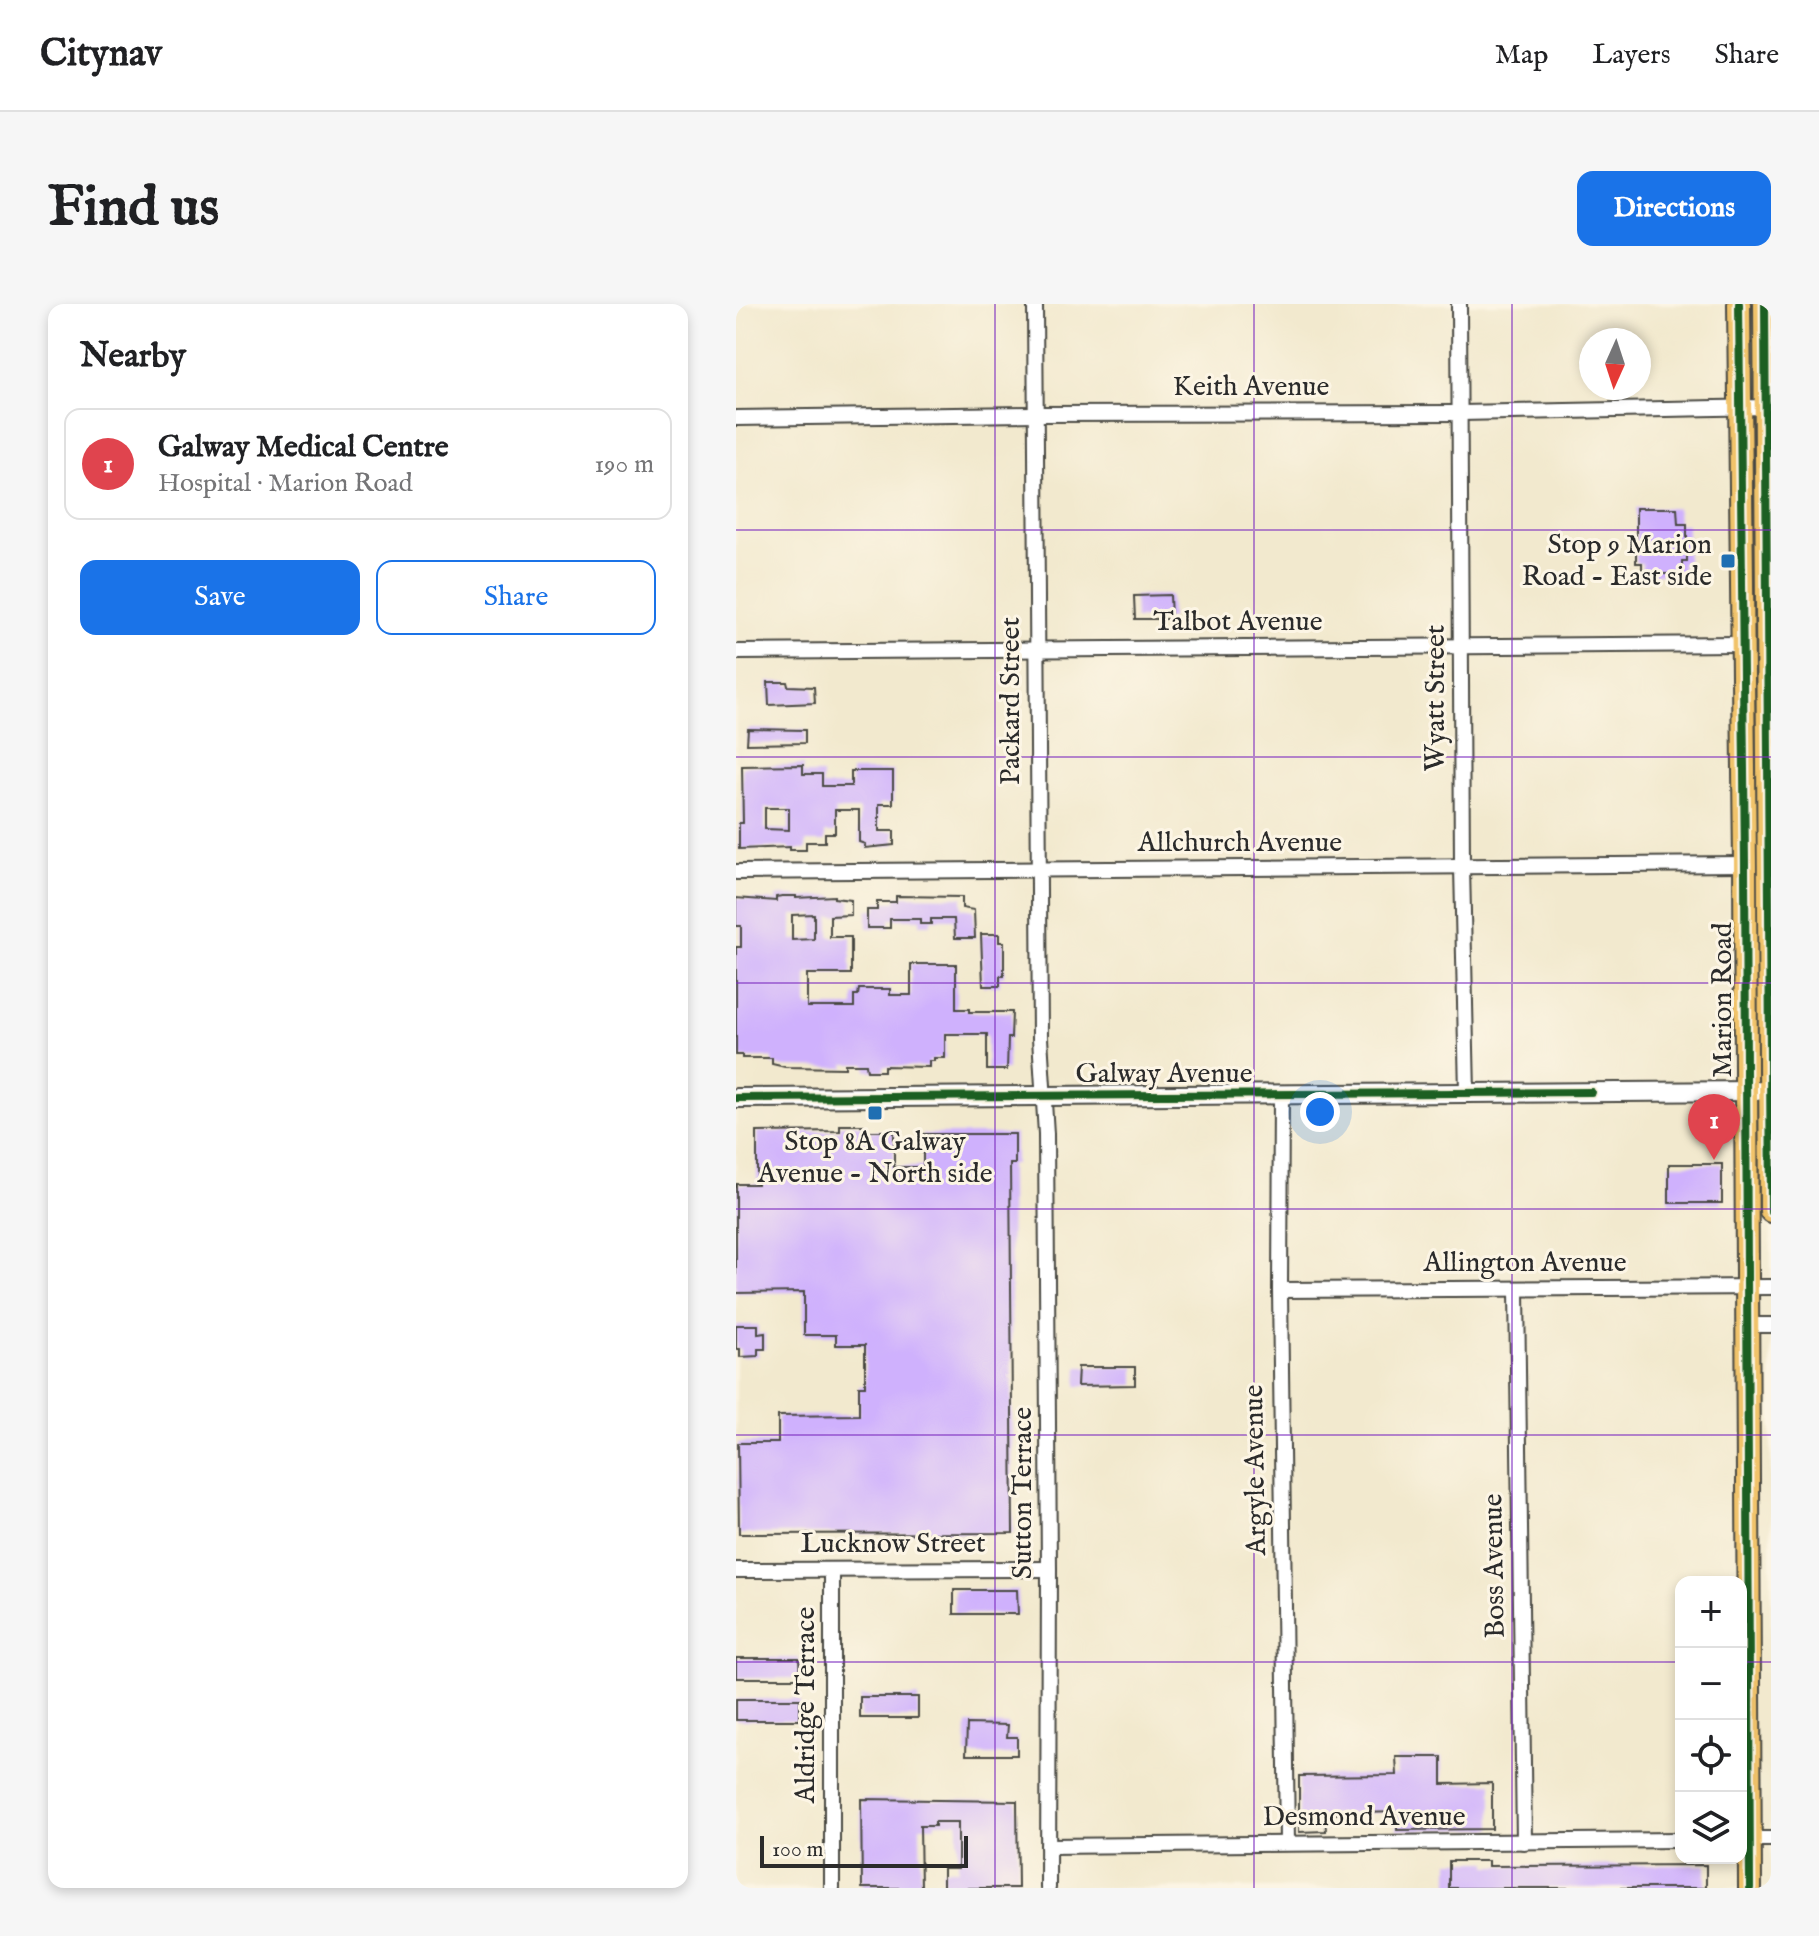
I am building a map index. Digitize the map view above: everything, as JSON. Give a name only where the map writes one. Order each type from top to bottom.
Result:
[{"type":"main road","name":"Marion Road","points":[[1739,304],[1746,1325],[1754,1839],[1750,1888]]},
{"type":"main road","name":"Marion Road","points":[[1765,304],[1771,1211]]},
{"type":"street","name":"Packard Street","points":[[1035,304],[1038,870],[1043,1097]]},
{"type":"street","name":"Wyatt Street","points":[[1459,304],[1462,867],[1467,1093]]},
{"type":"street","name":"Keith Avenue","points":[[736,418],[1461,413],[1766,407]]},
{"type":"street","points":[[1740,604],[1769,604]]},
{"type":"street","name":"Talbot Avenue","points":[[736,652],[1741,644]]},
{"type":"street","name":"Allchurch Avenue","points":[[736,872],[1745,864]]},
{"type":"street","name":"Galway Avenue","points":[[736,1098],[1770,1091]]},
{"type":"street","name":"Argyle Avenue","points":[[1281,1096],[1280,1290],[1287,1843]]},
{"type":"street","name":"Sutton Terrace","points":[[1043,1097],[1046,1134],[1049,1569],[1048,1888]]},
{"type":"street","name":"Allington Avenue","points":[[1280,1290],[1771,1287]]},
{"type":"street","name":"Boss Avenue","points":[[1517,1290],[1524,1842]]},
{"type":"street","points":[[1746,1325],[1771,1325]]},
{"type":"street","name":"Lucknow Street","points":[[736,1570],[1049,1569]]},
{"type":"street","name":"Aldridge Terrace","points":[[832,1570],[832,1888]]},
{"type":"street","name":"Desmond Avenue","points":[[1048,1846],[1675,1840]]},
{"type":"building","points":[[1636,508],[1677,508],[1678,524],[1687,524],[1687,561],[1682,561],[1682,574],[1642,574],[1642,563],[1636,563]]},
{"type":"building","points":[[1170,595],[1171,619],[1135,619],[1134,596]]},
{"type":"building","points":[[768,682],[814,687],[815,703],[769,705]]},
{"type":"building","points":[[748,729],[805,730],[805,743],[747,744]]},
{"type":"building","points":[[803,765],[803,774],[822,774],[822,786],[851,786],[851,771],[893,771],[893,804],[879,804],[879,831],[894,831],[894,845],[865,848],[865,844],[859,842],[859,810],[835,810],[835,833],[825,833],[825,842],[806,842],[806,850],[790,850],[790,847],[739,849],[739,823],[743,823],[742,766]],"holes":[[[765,808],[789,808],[789,830],[765,829]]]},
{"type":"building","points":[[834,896],[851,900],[851,915],[830,916],[830,937],[851,937],[851,974],[807,974],[807,1007],[854,1007],[854,995],[858,995],[859,989],[890,989],[890,995],[911,995],[911,964],[956,964],[956,1009],[1012,1012],[1007,1070],[987,1070],[987,1034],[945,1034],[945,1058],[934,1058],[934,1061],[929,1061],[929,1067],[884,1066],[884,1071],[867,1071],[866,1064],[845,1064],[845,1068],[785,1067],[772,1064],[772,1058],[742,1058],[742,1055],[736,1055],[736,947],[741,947],[741,926],[736,926],[736,898],[776,901],[776,897]],"holes":[[[814,914],[814,939],[792,940],[792,915]]]},
{"type":"building","points":[[896,896],[962,897],[962,908],[974,910],[975,938],[955,938],[954,919],[931,919],[931,924],[920,924],[920,919],[890,919],[890,928],[867,928],[867,910],[877,910],[877,902],[896,902]]},
{"type":"building","points":[[981,934],[999,934],[999,942],[1004,942],[1004,976],[1000,976],[1000,986],[983,986]]},
{"type":"building","points":[[840,1125],[864,1125],[864,1131],[894,1131],[894,1167],[923,1167],[923,1134],[1015,1134],[1015,1164],[1010,1164],[1013,1533],[739,1534],[738,1443],[778,1443],[778,1416],[859,1415],[859,1386],[865,1386],[865,1345],[836,1345],[836,1335],[804,1335],[804,1292],[736,1293],[736,1184],[757,1184],[757,1132],[840,1131]]},
{"type":"building","points":[[1669,1164],[1722,1164],[1722,1203],[1669,1203]]},
{"type":"building","points":[[736,1325],[758,1325],[758,1334],[765,1333],[765,1349],[758,1349],[758,1356],[740,1357],[740,1349],[736,1349]]},
{"type":"building","points":[[1078,1367],[1135,1367],[1135,1385],[1077,1386]]},
{"type":"building","points":[[954,1590],[1017,1590],[1018,1614],[954,1614]]},
{"type":"building","points":[[736,1658],[799,1658],[800,1678],[736,1678]]},
{"type":"building","points":[[860,1697],[918,1697],[918,1718],[860,1718]]},
{"type":"building","points":[[736,1699],[800,1699],[800,1720],[736,1720]]},
{"type":"building","points":[[967,1724],[1008,1725],[1007,1737],[1017,1737],[1017,1755],[966,1755]]},
{"type":"building","points":[[1396,1757],[1442,1757],[1442,1784],[1492,1783],[1492,1829],[1397,1830],[1397,1812],[1325,1814],[1326,1831],[1299,1832],[1299,1776],[1397,1775]]},
{"type":"building","points":[[861,1799],[1017,1801],[1018,1888],[943,1888],[943,1869],[958,1869],[958,1822],[935,1822],[935,1826],[920,1826],[921,1888],[862,1888]]},
{"type":"building","points":[[1449,1861],[1488,1861],[1488,1866],[1706,1865],[1706,1888],[1449,1888]]},
{"type":"cycle path","points":[[1739,304],[1750,1888]]},
{"type":"cycle path","points":[[1765,304],[1771,1211]]},
{"type":"cycle path","points":[[736,1098],[1591,1092]]},
{"type":"place","name":"Stop 9 Marion Road - East side","points":[[1728,561]]},
{"type":"place","name":"Stop 8A Galway Avenue - North side","points":[[875,1113]]},
{"type":"place","name":"Galway Medical Centre","points":[[1714,1160]]}]
